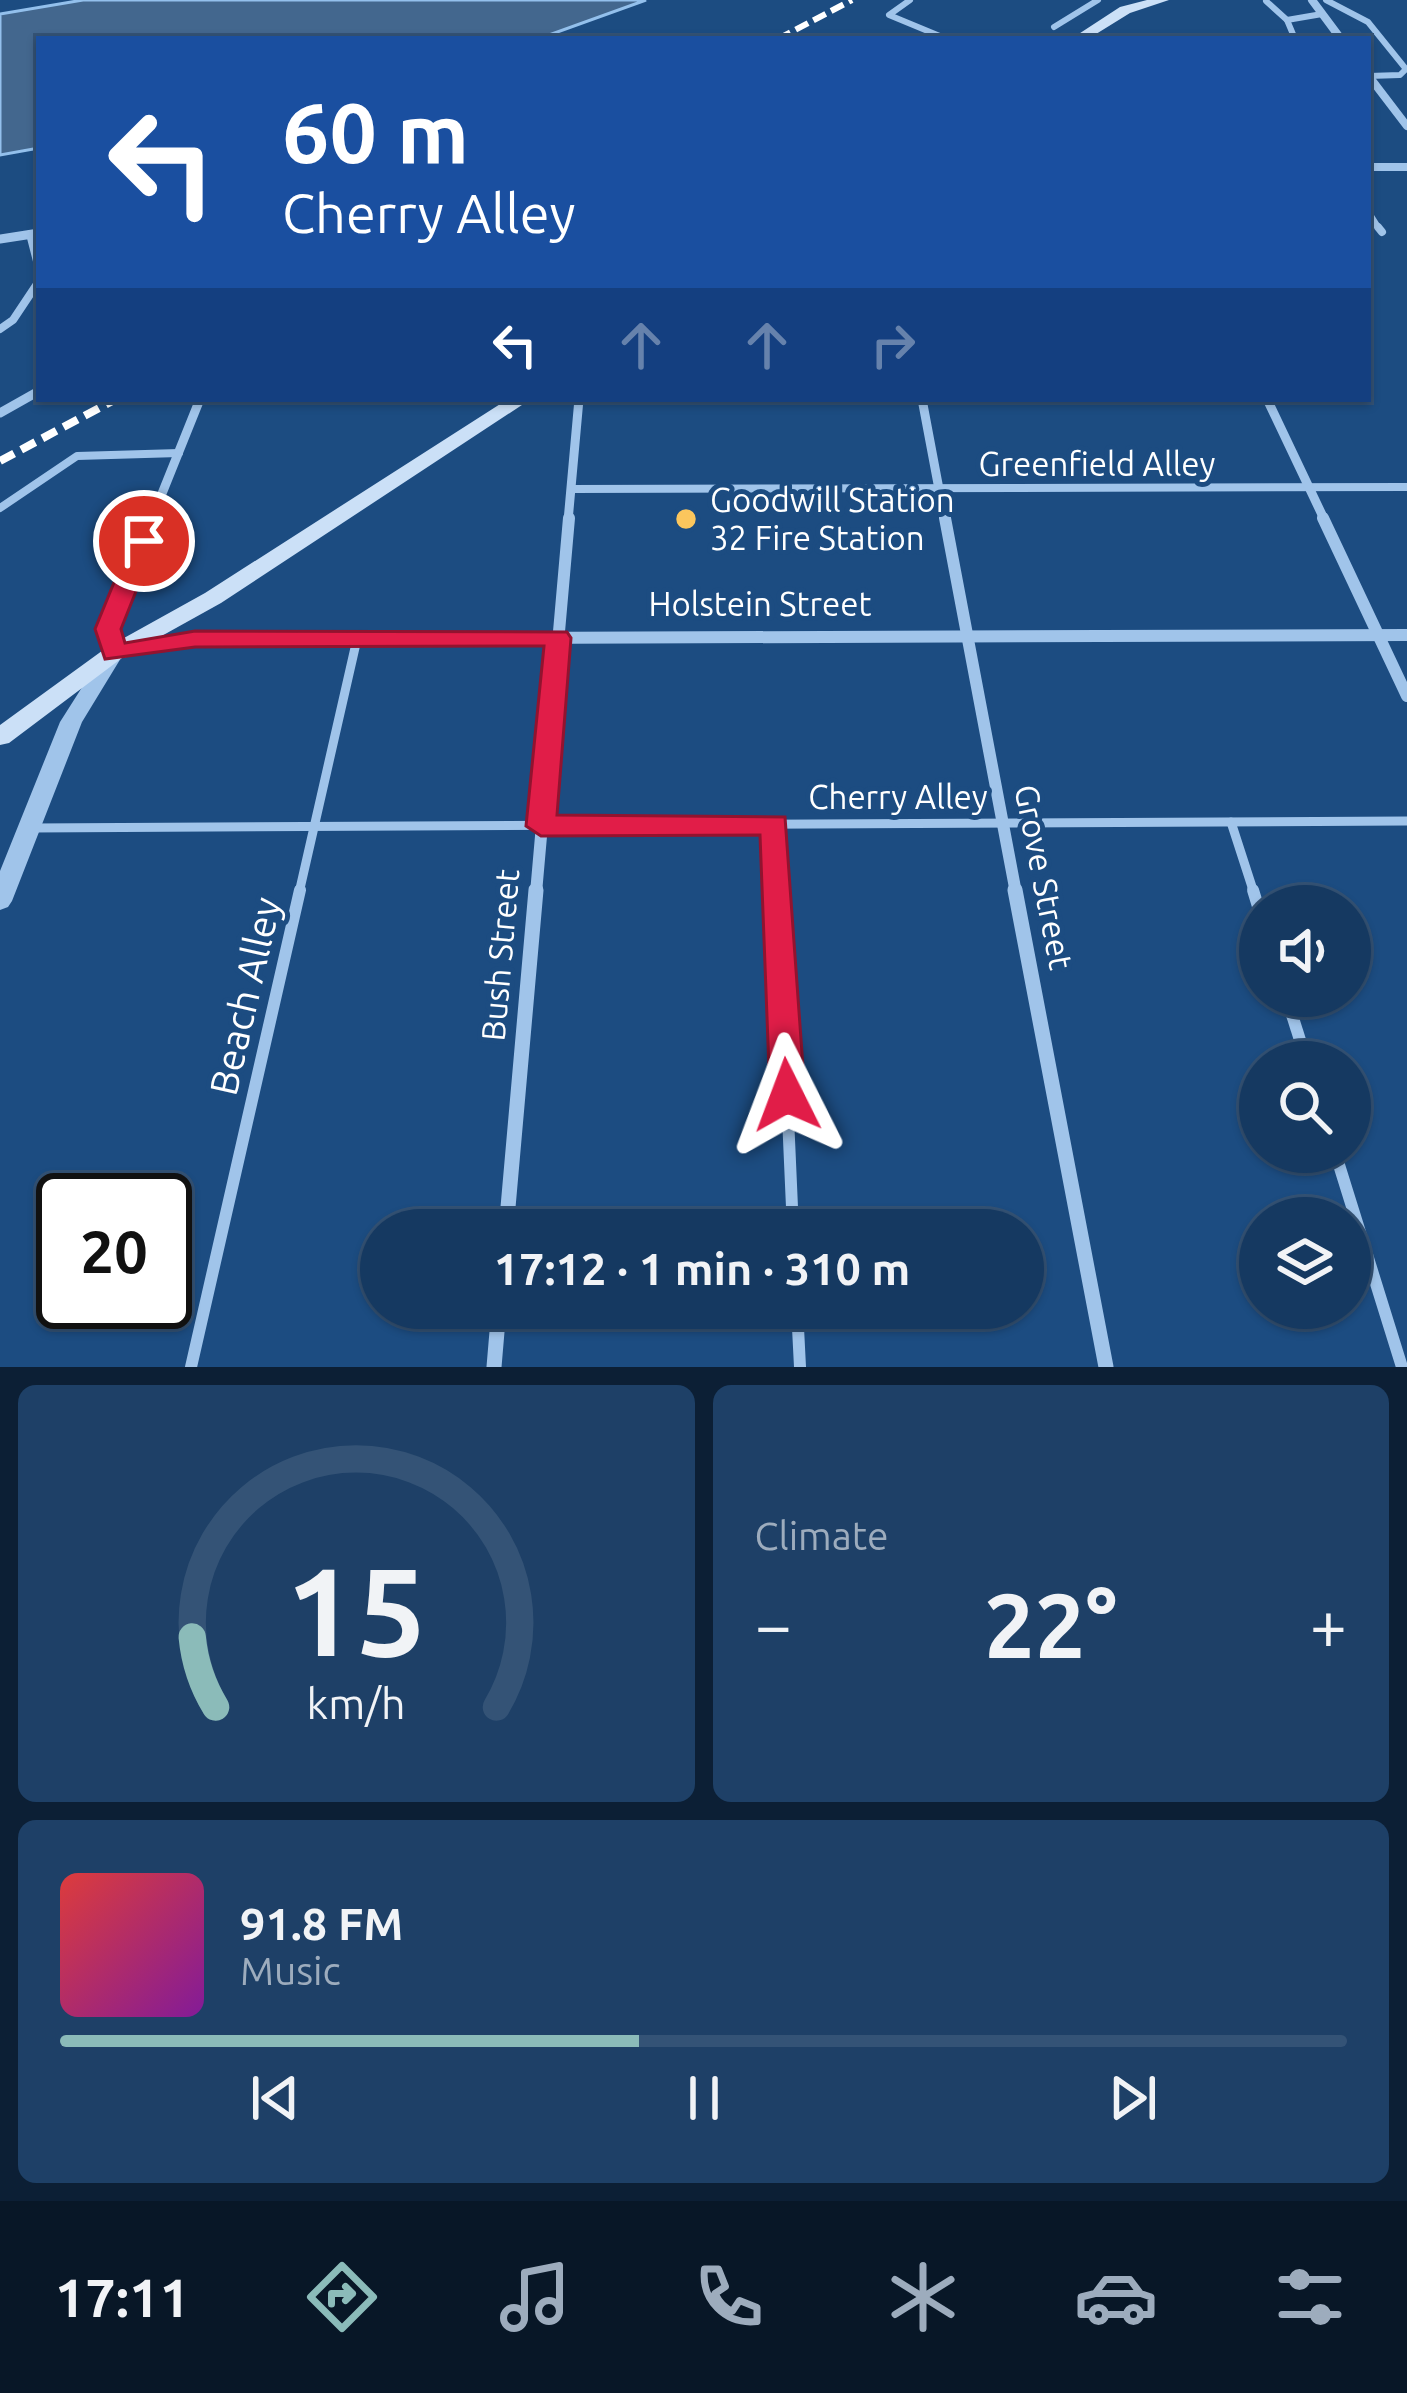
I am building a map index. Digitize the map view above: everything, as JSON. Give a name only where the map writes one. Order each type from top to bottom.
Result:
[{"type":"main road","points":[[1089,36],[1125,10],[1162,0]]},
{"type":"main road","points":[[0,737],[114,653],[213,598],[516,402]]},
{"type":"street","points":[[1312,0],[1339,36]]},
{"type":"street","points":[[1371,79],[1407,126]]},
{"type":"street","points":[[1371,167],[1407,167]]},
{"type":"street","points":[[0,239],[35,233]]},
{"type":"street","points":[[0,412],[36,393]]},
{"type":"street","points":[[0,901],[71,722],[114,653],[108,629],[199,402]]},
{"type":"street","name":"Bush Street","points":[[508,1209],[579,402]]},
{"type":"street","name":"Grove Street","points":[[923,402],[1106,1367]]},
{"type":"street","points":[[1268,402],[1407,696]]},
{"type":"street","name":"Holstein Street","points":[[114,653],[195,639],[1407,635]]},
{"type":"street","points":[[494,1367],[497,1329]]},
{"type":"lane","points":[[910,0],[889,15],[940,36]]},
{"type":"lane","points":[[1054,27],[1098,0]]},
{"type":"lane","points":[[1326,0],[1368,22],[1406,69],[1400,75],[1371,75]]},
{"type":"lane","points":[[1266,1],[1287,20],[1294,36]]},
{"type":"lane","points":[[1287,20],[1322,14]]},
{"type":"lane","points":[[1371,216],[1382,232]]},
{"type":"lane","points":[[0,329],[14,320],[36,286]]},
{"type":"lane","points":[[0,508],[77,456],[179,453]]},
{"type":"lane","name":"Greenfield Alley","points":[[571,489],[1407,487]]},
{"type":"lane","name":"Beach Alley","points":[[191,1367],[357,639]]},
{"type":"lane","name":"Cherry Alley","points":[[29,828],[1407,821]]},
{"type":"lane","points":[[1231,822],[1251,885]]},
{"type":"lane","points":[[775,824],[792,1209]]},
{"type":"lane","points":[[1342,1173],[1402,1367]]},
{"type":"lane","points":[[798,1329],[800,1367]]},
{"type":"water","points":[[83,0],[646,0],[546,36],[36,36],[36,149],[0,155],[0,14]]},
{"type":"railway","points":[[784,36],[852,0]]},
{"type":"railway","points":[[0,461],[110,402]]},
{"type":"place","name":"Goodwill Station 32 Fire Station","points":[[686,519]]},
{"type":"route","points":[[144,541],[108,629],[107,640],[114,653],[195,639],[558,638],[541,826],[775,824],[787,1095]]}]
